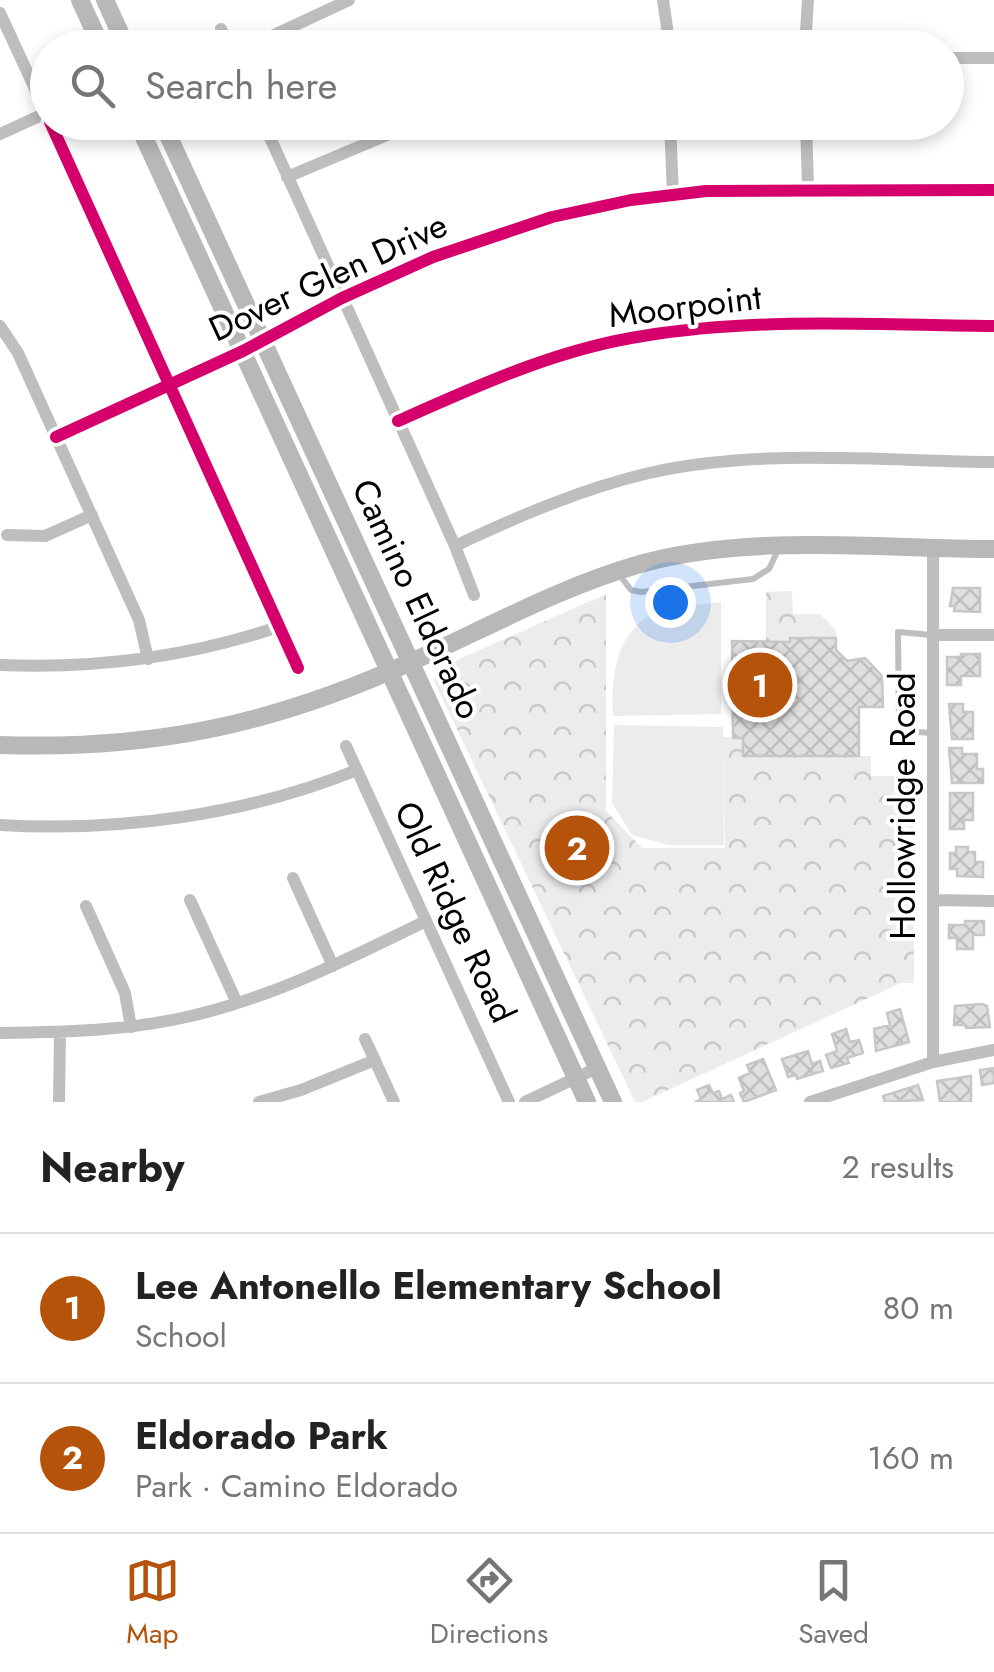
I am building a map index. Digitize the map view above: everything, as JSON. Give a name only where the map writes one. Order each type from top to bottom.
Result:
[{"type":"main road","points":[[80,0],[94,30]]},
{"type":"main road","points":[[105,0],[119,30]]},
{"type":"main road","name":"Camino Eldorado","points":[[145,140],[586,1102]]},
{"type":"main road","name":"Camino Eldorado","points":[[170,140],[613,1102]]},
{"type":"main road","points":[[0,745],[73,748],[183,736],[277,714],[388,672],[570,588],[707,550],[994,549]]},
{"type":"street","points":[[285,30],[349,0]]},
{"type":"street","points":[[663,0],[667,30]]},
{"type":"street","points":[[806,30],[808,0]]},
{"type":"street","points":[[0,13],[30,77]]},
{"type":"street","points":[[964,58],[994,58]]},
{"type":"street","points":[[0,134],[30,123]]},
{"type":"street","points":[[59,140],[298,668]]},
{"type":"street","points":[[271,140],[474,595]]},
{"type":"street","points":[[287,177],[375,140]]},
{"type":"street","points":[[671,140],[673,194]]},
{"type":"street","points":[[807,140],[808,188]]},
{"type":"street","name":"Dover Glen Drive","points":[[56,436],[243,351],[342,298],[477,240],[552,217],[673,194],[808,188],[994,190]]},
{"type":"street","name":"Moorpoint","points":[[398,421],[486,381],[575,351],[640,336],[733,324],[994,326]]},
{"type":"street","points":[[0,326],[18,354],[140,620],[148,660]]},
{"type":"street","points":[[455,546],[589,489],[689,467],[773,460],[994,462]]},
{"type":"street","points":[[7,534],[45,536],[92,515]]},
{"type":"street","name":"Hollowridge Road","points":[[932,549],[933,1062]]},
{"type":"street","points":[[0,664],[49,667],[148,660],[244,639],[281,626]]},
{"type":"street","points":[[932,635],[994,635]]},
{"type":"street","name":"Old Ridge Road","points":[[346,746],[510,1102]]},
{"type":"street","points":[[0,825],[108,825],[182,817],[270,798],[357,770]]},
{"type":"street","points":[[293,878],[333,966]]},
{"type":"street","points":[[190,900],[237,1004]]},
{"type":"street","points":[[933,900],[994,901]]},
{"type":"street","points":[[86,906],[125,993],[131,1027]]},
{"type":"street","points":[[0,1032],[131,1027],[191,1016],[237,1004],[333,966],[426,921]]},
{"type":"street","points":[[58,1102],[60,1032]]},
{"type":"street","points":[[365,1038],[394,1102]]},
{"type":"street","points":[[810,1102],[933,1062],[994,1050]]},
{"type":"street","points":[[258,1102],[301,1090],[375,1060]]},
{"type":"street","points":[[525,1102],[598,1068]]},
{"type":"lane","points":[[617,572],[632,590],[641,592],[753,579],[768,569],[779,547]]},
{"type":"lane","points":[[932,635],[898,632],[899,725],[905,731],[932,733]]},
{"type":"green space","points":[[792,591],[793,614],[820,614],[836,630],[836,638],[766,642],[766,592]]},
{"type":"green space","points":[[606,594],[606,811],[642,848],[725,848],[723,737],[743,738],[743,756],[871,756],[871,776],[913,776],[914,983],[901,983],[642,1102],[635,1102],[434,681],[439,668]]},
{"type":"green space","points":[[721,602],[721,714],[613,716],[618,660],[638,624],[664,610]]},
{"type":"green space","points":[[614,725],[723,727],[724,845],[668,845],[632,835],[612,803]]},
{"type":"building","points":[[953,588],[980,588],[980,612],[954,611],[955,606],[950,606]]},
{"type":"building","points":[[790,638],[836,638],[836,650],[847,661],[865,658],[882,676],[883,707],[859,707],[859,756],[743,756],[743,738],[733,738],[732,641],[790,642]]},
{"type":"building","points":[[980,654],[980,676],[961,676],[961,685],[947,685],[947,657]]},
{"type":"building","points":[[949,704],[963,704],[963,712],[973,712],[973,739],[952,739]]},
{"type":"building","points":[[949,748],[962,748],[962,754],[977,754],[977,769],[983,769],[983,783],[952,783]]},
{"type":"building","points":[[950,793],[973,793],[973,820],[964,820],[964,829],[950,829]]},
{"type":"building","points":[[956,847],[968,847],[968,852],[975,852],[975,862],[983,862],[983,877],[957,876],[957,869],[950,869],[950,853],[956,853]]},
{"type":"building","points":[[965,921],[984,921],[984,935],[973,935],[973,949],[957,949],[957,938],[949,938],[949,925],[965,925]]},
{"type":"building","points":[[955,1006],[987,1006],[990,1027],[954,1025]]},
{"type":"building","points":[[900,1009],[909,1042],[876,1051],[874,1029],[890,1025],[887,1013]]},
{"type":"building","points":[[846,1029],[850,1042],[859,1040],[863,1053],[847,1058],[849,1063],[831,1068],[826,1055],[837,1051],[832,1034]]},
{"type":"building","points":[[808,1051],[812,1064],[820,1061],[823,1071],[797,1079],[796,1075],[788,1077],[782,1059]]},
{"type":"building","points":[[763,1059],[776,1090],[744,1102],[739,1078],[750,1073],[747,1065]]},
{"type":"building","points":[[994,1068],[994,1083],[982,1085],[980,1070]]},
{"type":"building","points":[[971,1076],[971,1102],[940,1102],[937,1081]]},
{"type":"building","points":[[709,1085],[713,1093],[719,1091],[722,1099],[731,1095],[734,1102],[695,1102],[701,1099],[697,1090]]},
{"type":"building","points":[[918,1085],[923,1100],[885,1102],[883,1096]]},
{"type":"cycle path","points":[[58,140],[298,668]]},
{"type":"cycle path","points":[[56,437],[433,257],[552,217],[631,200],[706,191],[994,190]]},
{"type":"cycle path","points":[[398,421],[549,359],[643,336],[774,324],[994,326]]},
{"type":"place","name":"Lee Antonello Elementary School","points":[[760,685]]},
{"type":"place","name":"Eldorado Park","points":[[577,848]]}]
